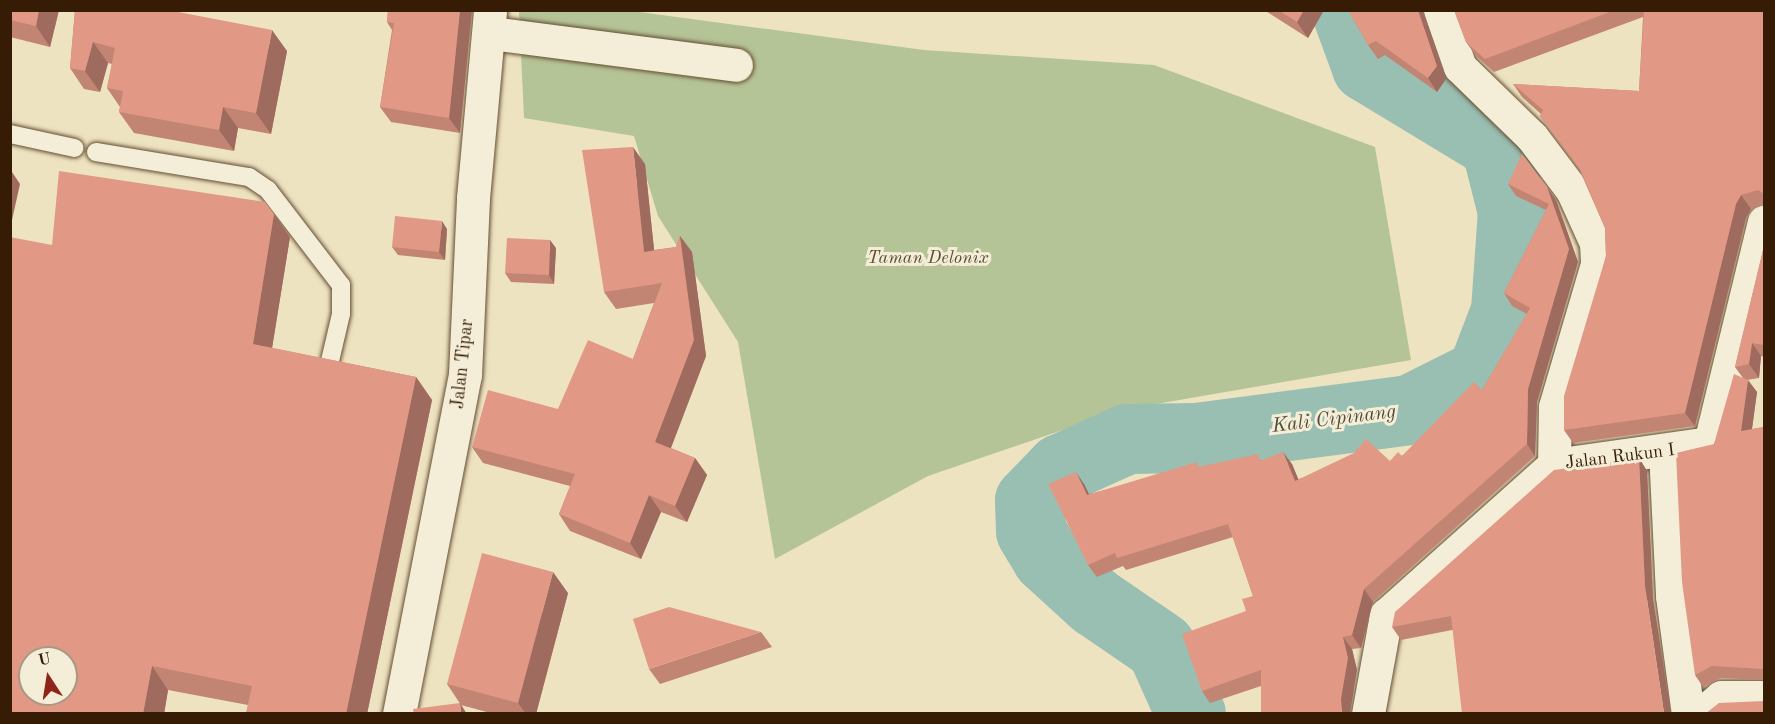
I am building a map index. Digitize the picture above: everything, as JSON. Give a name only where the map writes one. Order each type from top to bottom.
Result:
[{"type":"street","points":[[1440,10],[1460,67],[1532,136],[1572,190],[1596,243],[1597,264],[1555,407],[1554,465]]},
{"type":"street","points":[[491,22],[736,65]]},
{"type":"street","name":"Jalan Tipar","points":[[399,714],[465,375],[473,198],[491,22]]},
{"type":"street","name":"Jalan Rukun I","points":[[1368,714],[1386,615],[1554,465],[1701,448],[1713,438],[1764,222]]},
{"type":"street","points":[[1665,451],[1672,596],[1688,714]]},
{"type":"street","points":[[1701,714],[1721,697],[1764,697]]},
{"type":"lane","points":[[10,134],[75,148]]},
{"type":"lane","points":[[96,152],[249,177],[268,190],[341,285],[341,314],[329,365]]},
{"type":"green space","name":"Taman Delonix","points":[[519,11],[632,11],[924,50],[1154,65],[1375,147],[1411,360],[1121,410],[928,476],[775,559],[738,342],[658,216],[634,136],[524,118]]},
{"type":"building","points":[[10,10],[39,10],[36,26],[10,20]]},
{"type":"building","points":[[75,10],[168,10],[272,30],[256,113],[223,107],[219,130],[119,112],[123,91],[107,88],[115,48],[93,42],[85,71],[70,68]]},
{"type":"building","points":[[388,10],[460,10],[449,118],[380,107],[394,23],[387,22]]},
{"type":"building","points":[[1278,10],[1304,10],[1297,22]]},
{"type":"building","points":[[1348,10],[1418,10],[1437,66],[1428,78],[1376,41],[1368,45]]},
{"type":"building","points":[[1454,10],[1615,10],[1485,59],[1466,42]]},
{"type":"building","points":[[1644,10],[1764,10],[1764,194],[1758,190],[1741,195],[1736,204],[1685,413],[1564,430],[1564,396],[1606,256],[1605,228],[1580,169],[1540,116],[1543,110],[1513,84],[1639,91]]},
{"type":"building","points":[[633,147],[644,252],[676,247],[680,236],[694,340],[655,442],[695,458],[675,506],[649,495],[630,543],[559,514],[575,474],[472,447],[488,390],[558,409],[588,340],[633,359],[662,283],[604,292],[582,150]]},
{"type":"building","points":[[1522,154],[1547,187],[1569,249],[1528,389],[1527,444],[1364,589],[1352,635],[1343,637],[1348,658],[1341,699],[1342,714],[1261,714],[1261,670],[1202,691],[1182,634],[1246,611],[1242,599],[1253,596],[1228,524],[1117,558],[1115,553],[1088,565],[1048,484],[1076,472],[1087,495],[1197,462],[1198,467],[1258,454],[1260,461],[1283,452],[1295,481],[1354,453],[1366,439],[1390,461],[1398,452],[1402,456],[1474,382],[1482,390],[1530,308],[1504,293],[1549,204],[1508,184]]},
{"type":"building","points":[[59,171],[265,202],[274,214],[253,344],[416,377],[346,714],[246,714],[252,686],[152,666],[143,714],[10,714],[10,237],[52,245]]},
{"type":"building","points":[[395,216],[442,221],[439,252],[392,247]]},
{"type":"building","points":[[507,238],[550,240],[549,275],[505,273]]},
{"type":"building","points":[[1764,246],[1764,345],[1752,343],[1749,364],[1735,367]]},
{"type":"building","points":[[1734,374],[1748,380],[1741,431],[1764,427],[1764,669],[1712,666],[1695,675],[1682,582],[1676,453],[1714,444]]},
{"type":"building","points":[[1639,458],[1645,586],[1665,714],[1462,714],[1451,616],[1392,627],[1395,612],[1554,470]]},
{"type":"building","points":[[482,553],[553,572],[518,703],[447,684]]},
{"type":"building","points":[[669,607],[761,632],[649,669],[633,619]]},
{"type":"building","points":[[1764,701],[1764,714],[1705,714],[1719,703]]},
{"type":"building","points":[[460,703],[461,714],[414,714],[413,709]]},
{"type":"waterway","name":"Kali Cipinang","points":[[1191,714],[1161,647],[1095,602],[1047,558],[1031,531],[1030,501],[1061,469],[1127,439],[1197,438],[1410,410],[1482,374],[1506,311],[1513,212],[1496,145],[1367,67],[1346,10]]}]
